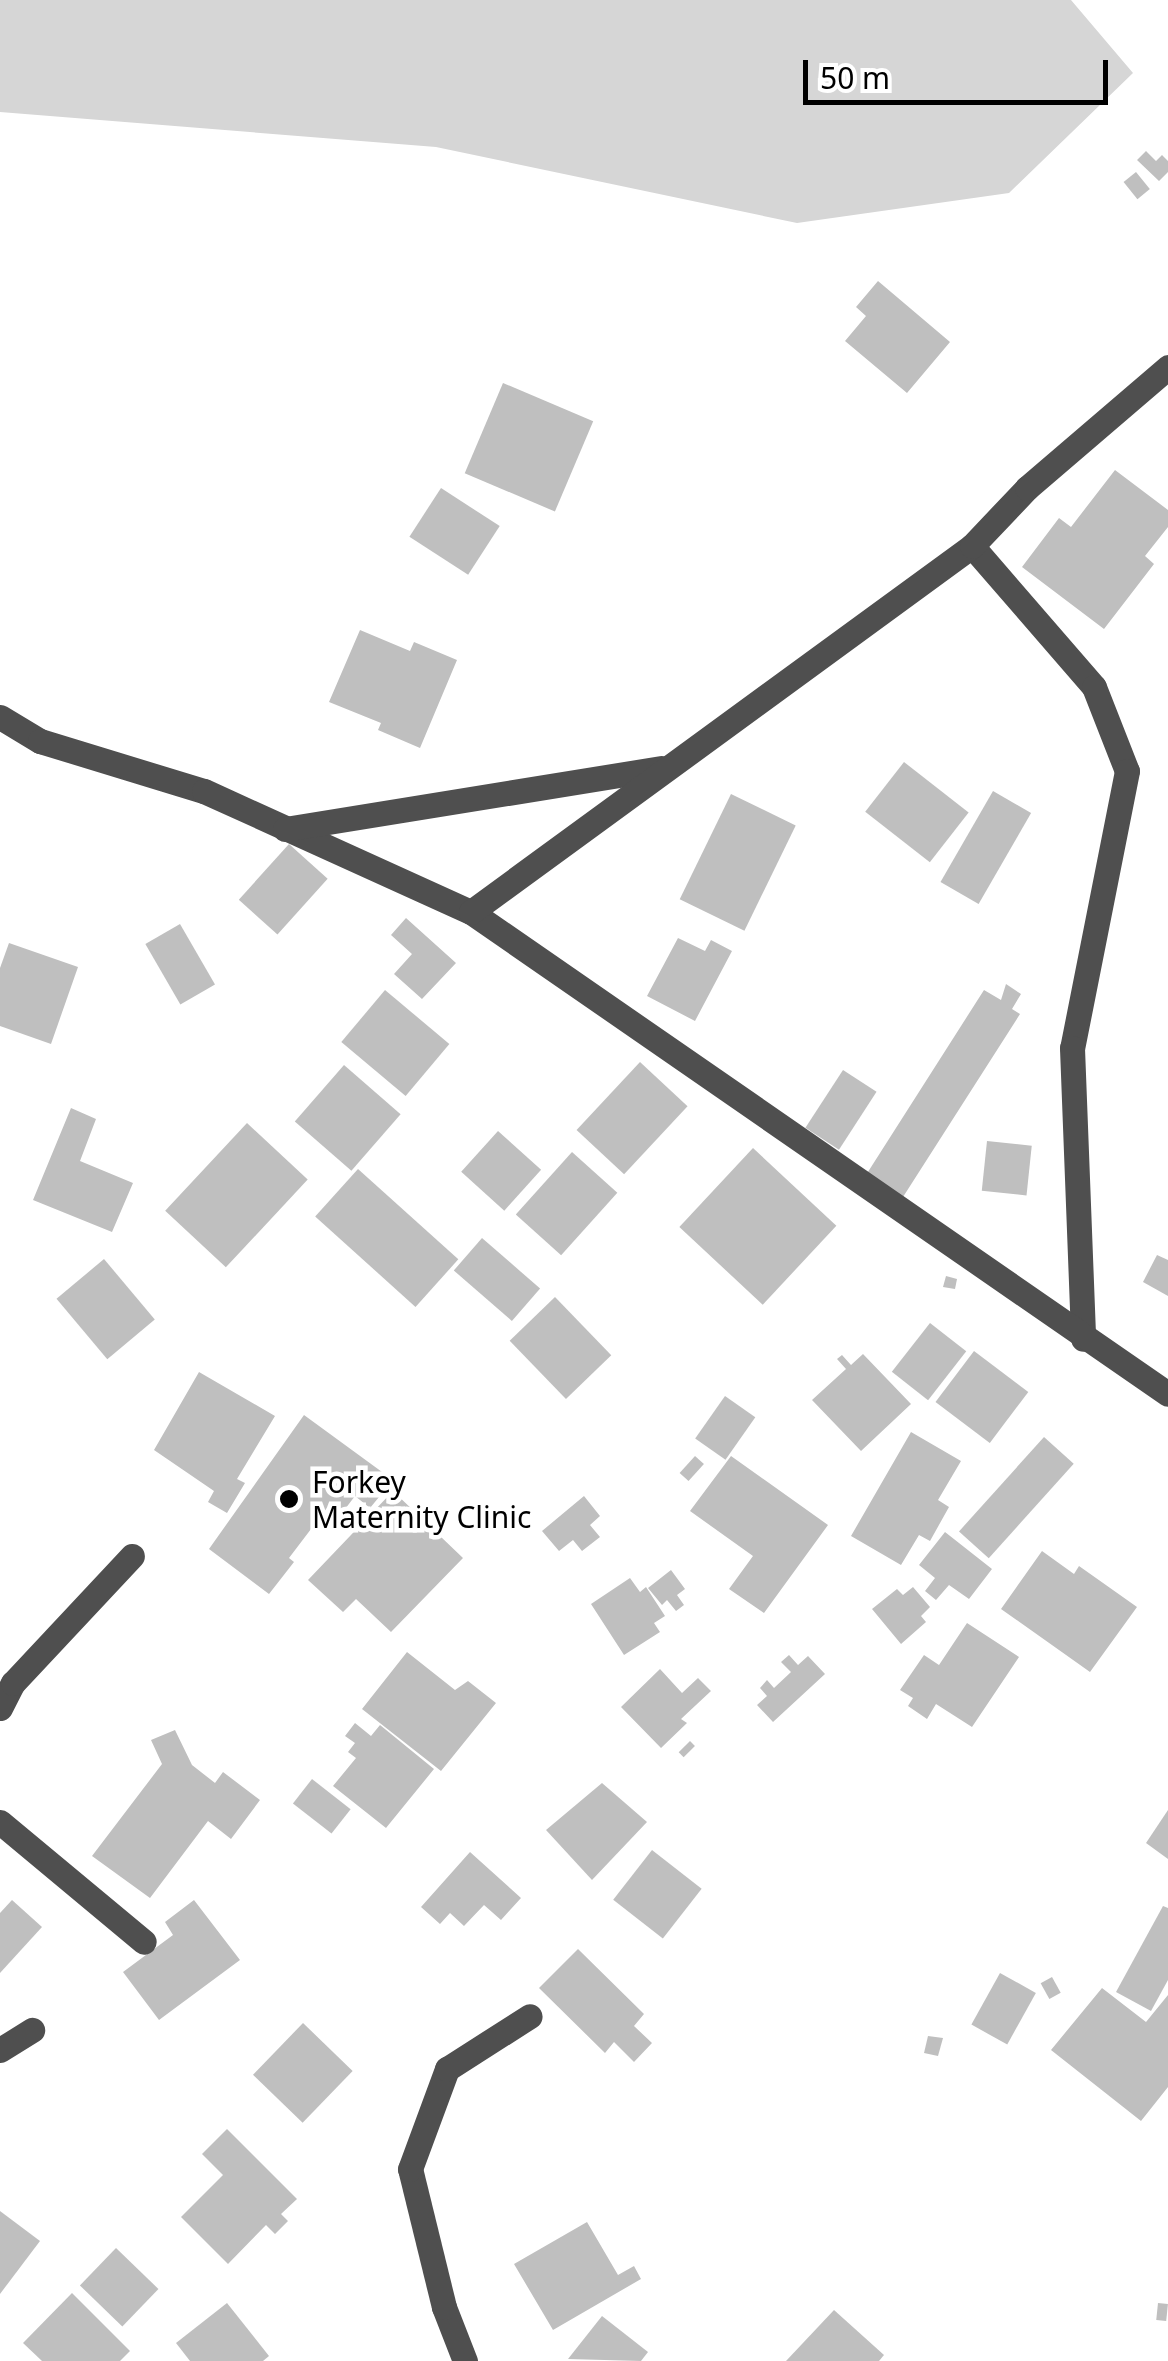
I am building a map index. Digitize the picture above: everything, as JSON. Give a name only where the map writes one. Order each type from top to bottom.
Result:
[{"type":"street","points":[[471,912],[972,546],[1027,488],[1168,368]]},
{"type":"street","points":[[972,546],[1094,687],[1127,771],[1072,1048],[1083,1339]]},
{"type":"street","points":[[0,717],[40,741],[204,792],[471,912],[1083,1339],[1168,1394]]},
{"type":"street","points":[[286,828],[668,767]]},
{"type":"street","points":[[0,1708],[14,1683],[132,1556]]},
{"type":"street","points":[[0,1822],[144,1942]]},
{"type":"street","points":[[465,2361],[444,2307],[410,2168],[447,2070],[530,2016]]},
{"type":"street","points":[[0,2050],[32,2030]]},
{"type":"shaded area","points":[[0,0],[1071,0],[1133,73],[1009,193],[797,223],[436,147],[0,112]]},
{"type":"building","points":[[1146,151],[1156,161],[1162,155],[1168,161],[1168,172],[1159,181],[1137,160]]},
{"type":"building","points":[[1136,172],[1150,189],[1137,199],[1124,182]]},
{"type":"building","points":[[878,281],[950,342],[907,393],[845,341],[866,316],[856,307]]},
{"type":"building","points":[[503,383],[593,421],[555,512],[465,473]]},
{"type":"building","points":[[1115,470],[1168,510],[1168,527],[1145,556],[1154,564],[1104,629],[1022,567],[1059,518],[1071,527]]},
{"type":"building","points":[[441,488],[500,526],[468,575],[409,537]]},
{"type":"building","points":[[360,630],[410,651],[414,642],[457,660],[420,748],[378,730],[381,723],[329,702]]},
{"type":"building","points":[[904,762],[969,812],[930,862],[865,812]]},
{"type":"building","points":[[993,791],[1031,813],[979,904],[940,882]]},
{"type":"building","points":[[731,794],[796,826],[744,931],[680,899]]},
{"type":"building","points":[[289,844],[328,879],[277,935],[239,900]]},
{"type":"building","points":[[406,918],[456,963],[422,999],[394,974],[412,954],[391,935]]},
{"type":"building","points":[[180,924],[215,985],[180,1005],[145,944]]},
{"type":"building","points":[[678,938],[705,951],[711,940],[732,951],[695,1021],[647,996]]},
{"type":"building","points":[[9,943],[78,967],[51,1044],[0,1026],[0,968]]},
{"type":"building","points":[[1006,984],[1021,994],[1012,1009],[1020,1014],[903,1197],[866,1175],[984,990],[1001,1000]]},
{"type":"building","points":[[385,990],[449,1044],[406,1096],[341,1042]]},
{"type":"building","points":[[640,1062],[688,1106],[624,1174],[577,1130]]},
{"type":"building","points":[[344,1065],[401,1114],[351,1171],[295,1122]]},
{"type":"building","points":[[843,1070],[877,1092],[839,1150],[805,1128]]},
{"type":"building","points":[[71,1108],[96,1119],[80,1161],[133,1183],[112,1232],[33,1200]]},
{"type":"building","points":[[247,1123],[308,1180],[226,1267],[165,1211]]},
{"type":"building","points":[[498,1131],[541,1170],[504,1211],[461,1172]]},
{"type":"building","points":[[987,1141],[1032,1146],[1027,1195],[982,1191]]},
{"type":"building","points":[[753,1148],[836,1226],[763,1305],[679,1227]]},
{"type":"building","points":[[572,1152],[617,1193],[561,1255],[516,1214]]},
{"type":"building","points":[[358,1169],[458,1259],[416,1307],[315,1217]]},
{"type":"building","points":[[482,1238],[540,1289],[512,1321],[454,1270]]},
{"type":"building","points":[[1157,1255],[1168,1260],[1168,1296],[1143,1282]]},
{"type":"building","points":[[104,1259],[155,1320],[107,1359],[57,1299]]},
{"type":"building","points":[[946,1276],[957,1279],[955,1289],[943,1287]]},
{"type":"building","points":[[555,1297],[611,1355],[566,1399],[510,1341]]},
{"type":"building","points":[[930,1323],[966,1351],[928,1400],[892,1372]]},
{"type":"building","points":[[974,1351],[1028,1392],[990,1443],[935,1402]]},
{"type":"building","points":[[863,1354],[911,1404],[861,1451],[812,1400],[846,1369],[837,1359],[842,1355],[851,1365]]},
{"type":"building","points":[[199,1372],[275,1416],[237,1479],[245,1483],[227,1513],[208,1502],[214,1491],[154,1450]]},
{"type":"building","points":[[725,1396],[755,1417],[725,1460],[695,1439]]},
{"type":"building","name":"Forkey Maternity Clinic","points":[[304,1415],[393,1480],[370,1508],[355,1496],[339,1517],[327,1508],[289,1558],[294,1562],[269,1594],[209,1549]]},
{"type":"building","points":[[911,1432],[961,1461],[938,1500],[949,1507],[930,1541],[919,1535],[901,1565],[851,1536]]},
{"type":"building","points":[[1044,1437],[1074,1464],[989,1558],[959,1531]]},
{"type":"building","points":[[695,1456],[704,1464],[689,1481],[680,1473]]},
{"type":"building","points":[[731,1456],[828,1525],[764,1613],[729,1589],[753,1556],[690,1511]]},
{"type":"building","points":[[393,1491],[463,1558],[391,1632],[356,1599],[343,1612],[308,1580]]},
{"type":"building","points":[[584,1496],[600,1516],[590,1525],[600,1537],[582,1551],[573,1540],[559,1551],[542,1531]]},
{"type":"building","points":[[945,1532],[992,1569],[969,1599],[949,1585],[936,1600],[925,1591],[935,1578],[919,1565]]},
{"type":"building","points":[[1042,1551],[1074,1574],[1079,1566],[1137,1607],[1090,1672],[1001,1609]]},
{"type":"building","points":[[671,1570],[685,1589],[677,1595],[684,1605],[676,1611],[667,1600],[662,1605],[648,1588]]},
{"type":"building","points":[[630,1578],[640,1592],[646,1587],[665,1616],[654,1623],[660,1632],[624,1655],[591,1604]]},
{"type":"building","points":[[913,1587],[930,1607],[921,1616],[926,1622],[901,1644],[872,1609],[897,1589],[903,1595]]},
{"type":"building","points":[[967,1623],[1019,1657],[972,1727],[936,1704],[927,1719],[908,1706],[913,1698],[900,1690],[924,1655],[939,1665]]},
{"type":"building","points":[[407,1652],[455,1690],[468,1681],[496,1703],[441,1771],[362,1709]]},
{"type":"building","points":[[789,1655],[798,1665],[808,1656],[825,1674],[773,1722],[757,1705],[767,1696],[760,1688],[767,1680],[774,1688],[791,1672],[781,1662]]},
{"type":"building","points":[[660,1669],[682,1693],[698,1678],[711,1691],[681,1719],[687,1723],[661,1748],[621,1707]]},
{"type":"building","points":[[355,1723],[371,1736],[380,1725],[434,1769],[386,1828],[333,1786],[356,1758],[348,1752],[355,1743],[345,1736]]},
{"type":"building","points":[[175,1730],[192,1765],[215,1783],[223,1772],[260,1800],[231,1839],[208,1821],[150,1898],[92,1856],[162,1764],[151,1740]]},
{"type":"building","points":[[690,1741],[695,1746],[684,1757],[679,1752]]},
{"type":"building","points":[[312,1779],[351,1809],[332,1834],[293,1803]]},
{"type":"building","points":[[602,1783],[647,1822],[592,1880],[546,1830]]},
{"type":"building","points":[[1168,1810],[1168,1859],[1146,1843]]},
{"type":"building","points":[[652,1850],[702,1889],[663,1938],[613,1900]]},
{"type":"building","points":[[470,1852],[521,1898],[501,1920],[484,1905],[464,1926],[450,1913],[440,1924],[421,1907]]},
{"type":"building","points":[[12,1900],[42,1927],[0,1973],[0,1913]]},
{"type":"building","points":[[194,1900],[240,1960],[159,2020],[123,1972],[173,1935],[165,1922]]},
{"type":"building","points":[[1163,1906],[1168,1908],[1168,1980],[1151,2011],[1116,1992]]},
{"type":"building","points":[[578,1949],[644,2014],[634,2026],[652,2043],[634,2062],[614,2042],[605,2053],[539,1988]]},
{"type":"building","points":[[1000,1973],[1036,1993],[1007,2044],[971,2025]]},
{"type":"building","points":[[1052,1977],[1061,1993],[1049,1999],[1041,1983]]},
{"type":"building","points":[[1102,1988],[1146,2022],[1168,1995],[1168,2087],[1141,2121],[1051,2050]]},
{"type":"building","points":[[303,2023],[353,2071],[303,2123],[253,2075]]},
{"type":"building","points":[[928,2036],[943,2038],[938,2056],[924,2053]]},
{"type":"building","points":[[227,2129],[297,2199],[281,2214],[288,2221],[275,2234],[266,2225],[228,2264],[181,2217],[223,2175],[202,2154]]},
{"type":"building","points":[[0,2211],[40,2241],[0,2294]]},
{"type":"building","points":[[587,2222],[618,2275],[634,2266],[641,2279],[553,2330],[514,2264]]},
{"type":"building","points":[[116,2248],[158,2289],[122,2326],[80,2285]]},
{"type":"building","points":[[72,2293],[130,2351],[120,2361],[42,2361],[23,2343]]},
{"type":"building","points":[[227,2303],[269,2356],[263,2361],[190,2361],[176,2343]]},
{"type":"building","points":[[1158,2303],[1168,2304],[1166,2321],[1156,2320]]},
{"type":"building","points":[[834,2310],[884,2355],[879,2361],[786,2361]]},
{"type":"building","points":[[602,2316],[648,2352],[641,2361],[568,2359]]},
{"type":"place","name":"Forkey Maternity Clinic","points":[[289,1499]]}]
